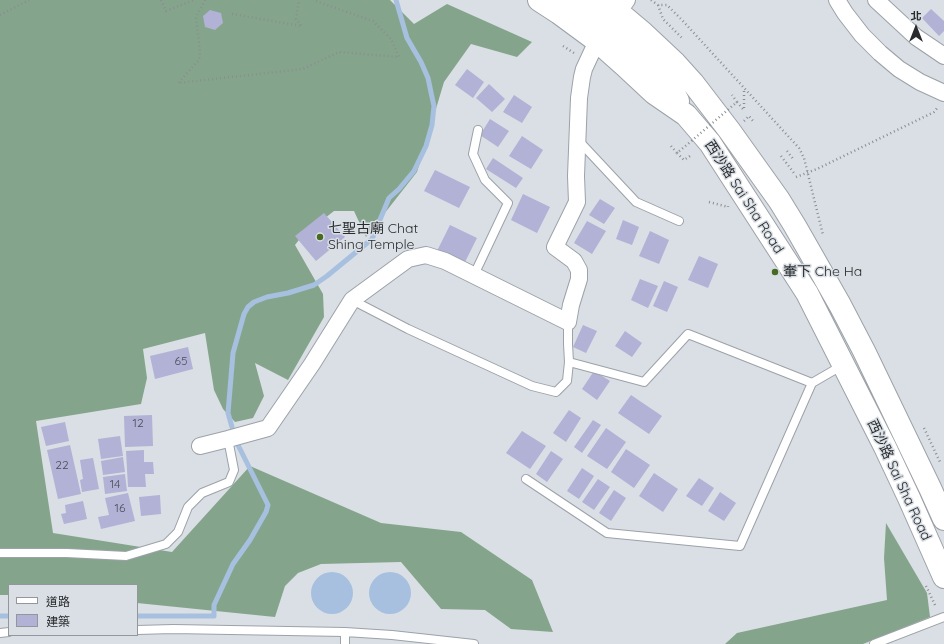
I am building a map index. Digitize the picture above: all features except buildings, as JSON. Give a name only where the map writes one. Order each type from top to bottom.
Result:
[{"type":"main road","name":"西沙路 Sai Sha Road","points":[[539,0],[559,13],[612,20],[643,32],[675,63],[716,112],[780,200],[832,292],[860,344],[944,519]]},
{"type":"main road","points":[[570,0],[612,20]]},
{"type":"main road","name":"西沙路 Sai Sha Road","points":[[599,0],[654,93],[686,115],[710,143],[807,293],[844,364],[900,479],[944,577]]},
{"type":"street","points":[[837,0],[862,35],[880,53],[899,69],[920,82],[942,99]]},
{"type":"street","points":[[876,0],[916,37],[944,56]]},
{"type":"street","points":[[200,446],[268,428],[312,364],[352,300],[408,259],[426,255],[445,261],[568,322],[571,305],[579,280],[579,270],[574,261],[555,247],[577,202],[576,176],[579,98],[584,69],[612,20]]},
{"type":"lane","points":[[474,275],[508,203],[485,180],[473,154],[478,130]]},
{"type":"lane","points":[[577,139],[636,202],[679,221]]},
{"type":"lane","points":[[352,300],[408,329],[532,386],[556,392],[566,381],[569,362],[568,322]]},
{"type":"lane","points":[[569,362],[644,382],[688,334],[812,383]]},
{"type":"lane","points":[[526,479],[607,533],[740,546],[812,383],[844,364]]},
{"type":"lane","points":[[0,553],[67,553],[126,556],[166,544],[178,532],[188,507],[202,493],[229,482],[234,470],[228,439]]},
{"type":"lane","points":[[874,644],[944,617]]},
{"type":"lane","points":[[138,630],[173,629],[345,632],[392,635],[474,644]]},
{"type":"lane","points":[[345,632],[345,644]]},
{"type":"path","points":[[0,15],[29,0]]},
{"type":"path","points":[[161,0],[166,11],[194,0]]},
{"type":"path","points":[[205,0],[196,17],[200,53],[199,60],[178,83],[303,69],[339,52],[400,57],[391,39],[372,21],[312,0]]},
{"type":"path","points":[[232,14],[302,26],[296,19],[299,0]]},
{"type":"path","points":[[652,0],[658,5],[663,19],[683,39]]},
{"type":"path","points":[[732,95],[744,110],[744,91]]},
{"type":"path","points":[[796,177],[817,169],[934,112],[942,99]]},
{"type":"path","points":[[677,153],[737,102]]},
{"type":"path","points":[[671,146],[684,160],[690,156]]},
{"type":"path","points":[[787,151],[794,160]]},
{"type":"path","points":[[781,156],[794,173]]},
{"type":"path","points":[[709,202],[728,207],[727,201]]},
{"type":"green space","points":[[0,0],[390,0],[414,24],[447,4],[532,42],[517,57],[471,44],[444,82],[417,172],[366,237],[354,211],[334,211],[302,236],[295,245],[323,294],[324,317],[288,380],[255,363],[264,396],[253,418],[235,422],[223,409],[214,390],[205,333],[143,349],[147,378],[141,404],[36,421],[53,533],[172,552],[250,466],[381,523],[461,532],[532,580],[553,632],[511,629],[485,610],[441,609],[401,562],[321,564],[298,573],[285,586],[275,617],[138,603],[138,584],[8,584],[8,595],[0,595]]},
{"type":"green space","points":[[886,523],[927,593],[930,617],[863,644],[725,644],[737,633],[887,600],[884,558]]},
{"type":"water","points":[[328,572],[336,572],[347,578],[353,589],[353,597],[347,608],[336,614],[328,614],[317,608],[311,597],[311,589],[317,578]]},
{"type":"water","points":[[386,572],[394,572],[405,578],[411,589],[411,597],[405,608],[394,614],[386,614],[375,608],[369,597],[369,589],[375,578]]},
{"type":"waterway","points":[[232,427],[228,413],[233,353],[244,314],[248,307],[254,302],[267,297],[288,293],[314,285],[372,239],[389,198],[399,189],[414,171],[426,146],[432,125],[434,106],[428,78],[421,62],[407,38],[396,0]]},
{"type":"waterway","points":[[138,616],[214,616],[214,605],[233,564],[250,540],[266,512],[268,505],[238,445]]},
{"type":"waterway","points":[[0,616],[8,616]]},
{"type":"place","name":"七聖古廟 Chat Shing Temple","points":[[320,237]]},
{"type":"place","name":"輋下 Che Ha","points":[[775,272]]}]
